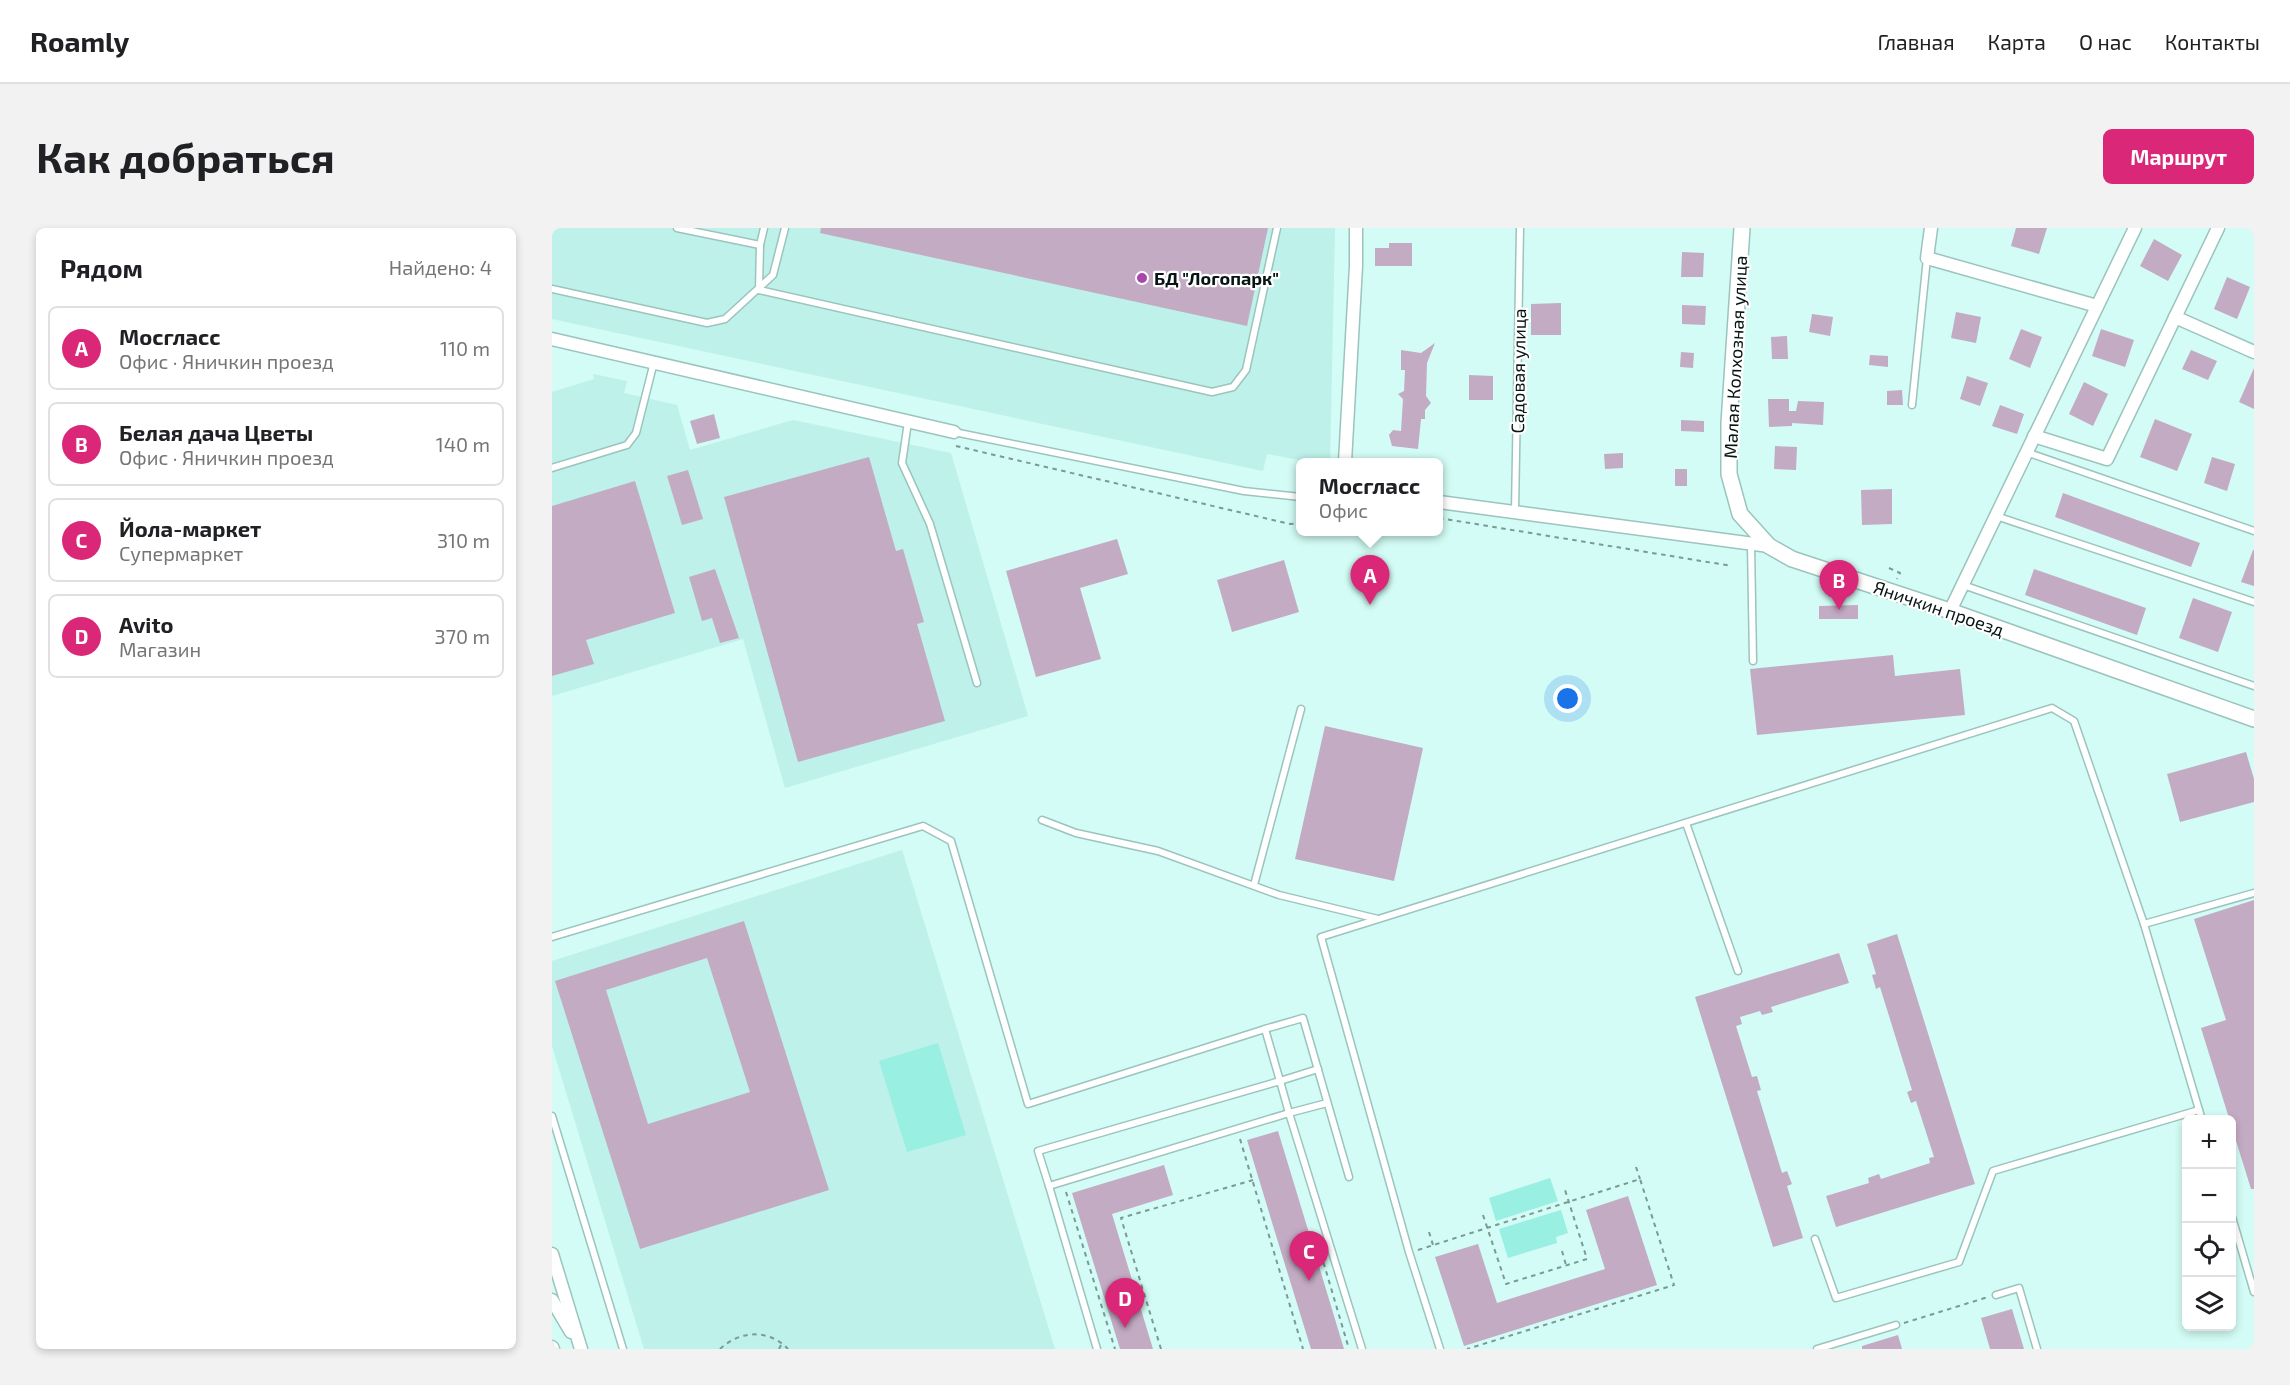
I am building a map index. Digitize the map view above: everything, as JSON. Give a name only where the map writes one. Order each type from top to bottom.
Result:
[{"type":"street","points":[[1345,458],[1356,228]]},
{"type":"street","name":"Малая Колхозная улица","points":[[1742,228],[1729,423],[1729,474],[1740,514],[1769,546]]},
{"type":"street","points":[[1930,228],[1927,258],[2097,306]]},
{"type":"street","points":[[1950,611],[2135,228]]},
{"type":"street","points":[[2034,436],[2107,459],[2218,228]]},
{"type":"street","points":[[2175,317],[2254,352]]},
{"type":"street","points":[[552,339],[908,421],[953,438]]},
{"type":"street","name":"Яничкин проезд","points":[[1443,503],[1769,546],[1792,559],[1950,611],[2254,719]]},
{"type":"street","points":[[552,1254],[581,1349]]},
{"type":"street","points":[[552,1300],[581,1349]]},
{"type":"lane","points":[[677,228],[760,245]]},
{"type":"lane","points":[[759,290],[760,245],[764,228]]},
{"type":"lane","points":[[552,289],[707,323],[725,319],[773,275],[785,228]]},
{"type":"lane","points":[[759,290],[1212,392],[1233,387],[1246,370],[1277,228]]},
{"type":"lane","name":"Садовая улица","points":[[1515,513],[1520,228]]},
{"type":"lane","points":[[1912,405],[1927,258]]},
{"type":"lane","points":[[552,468],[627,445],[636,433],[654,361]]},
{"type":"lane","points":[[908,421],[902,463],[930,524],[977,683]]},
{"type":"lane","points":[[953,438],[1244,491],[1296,496]]},
{"type":"lane","points":[[2026,452],[2254,531]]},
{"type":"lane","points":[[1995,515],[2254,602]]},
{"type":"lane","points":[[1751,544],[1753,661]]},
{"type":"lane","points":[[1961,585],[2254,686]]},
{"type":"lane","points":[[1440,1349],[1409,1252],[1321,937],[2052,708],[2074,721],[2144,924],[2201,1115]]},
{"type":"lane","points":[[1254,885],[1301,709]]},
{"type":"lane","points":[[1042,820],[1076,833],[1158,851],[1280,895],[1379,920]]},
{"type":"lane","points":[[1686,823],[1738,971]]},
{"type":"lane","points":[[552,937],[923,826],[951,841],[1028,1104],[1303,1018],[1349,1177]]},
{"type":"lane","points":[[2144,924],[2254,893]]},
{"type":"lane","points":[[1265,1029],[1362,1349]]},
{"type":"lane","points":[[1097,1349],[1038,1151],[1318,1069]]},
{"type":"lane","points":[[1049,1186],[1327,1103]]},
{"type":"lane","points":[[1815,1239],[1836,1298],[1959,1263],[1993,1171],[2199,1110]]},
{"type":"lane","points":[[552,1116],[623,1349]]},
{"type":"lane","points":[[2234,1223],[2254,1293]]},
{"type":"lane","points":[[1996,1295],[2019,1288],[2037,1349]]},
{"type":"lane","points":[[1817,1349],[1896,1325]]},
{"type":"path","points":[[953,438],[1290,524],[1296,523]]},
{"type":"path","points":[[1443,519],[1732,566]]},
{"type":"path","points":[[1240,1136],[1304,1349]]},
{"type":"path","points":[[1467,1349],[1674,1285],[1636,1167]]},
{"type":"path","points":[[1409,1252],[1640,1179]]},
{"type":"path","points":[[1161,1349],[1121,1218],[1253,1180]]},
{"type":"path","points":[[1065,1190],[1115,1349]]},
{"type":"path","points":[[1484,1215],[1506,1284],[1587,1259],[1565,1190]]},
{"type":"path","points":[[1429,1232],[1433,1245]]},
{"type":"path","points":[[1319,1247],[1349,1349]]},
{"type":"path","points":[[1562,1251],[1566,1265]]},
{"type":"path","points":[[1896,1325],[1996,1295]]},
{"type":"path","points":[[720,1349],[734,1339],[752,1334],[770,1336],[788,1349]]},
{"type":"path","points":[[779,1349],[782,1343]]},
{"type":"shaded area","points":[[552,228],[1335,228],[1330,458],[1296,459],[1267,454],[1263,471],[552,319]]},
{"type":"shaded area","points":[[593,374],[627,381],[624,393],[677,405],[690,450],[793,420],[951,453],[1028,716],[785,788],[743,639],[552,696],[552,392],[594,379]]},
{"type":"shaded area","points":[[902,850],[1055,1349],[644,1349],[552,1046],[552,961]]},
{"type":"green space","points":[[938,1043],[966,1135],[907,1152],[879,1061]]},
{"type":"green space","points":[[1550,1178],[1558,1201],[1496,1221],[1489,1198]]},
{"type":"green space","points":[[1561,1210],[1568,1233],[1556,1237],[1557,1243],[1508,1258],[1499,1229]]},
{"type":"building","name":"БД \"Логопарк\"","points":[[821,228],[1268,228],[1247,326],[820,233]]},
{"type":"building","points":[[2016,228],[2047,228],[2039,254],[2011,246]]},
{"type":"building","points":[[2154,239],[2182,255],[2168,281],[2140,266]]},
{"type":"building","points":[[1389,243],[1412,243],[1412,266],[1375,266],[1375,248],[1389,248]]},
{"type":"building","points":[[1682,252],[1704,253],[1703,277],[1681,277]]},
{"type":"building","points":[[2227,277],[2250,287],[2237,319],[2214,309]]},
{"type":"building","points":[[1561,303],[1561,335],[1531,335],[1531,304]]},
{"type":"building","points":[[1682,305],[1706,306],[1705,325],[1682,324]]},
{"type":"building","points":[[1956,312],[1981,317],[1976,343],[1951,338]]},
{"type":"building","points":[[1812,314],[1833,317],[1830,336],[1809,332]]},
{"type":"building","points":[[2021,329],[2042,337],[2030,368],[2009,359]]},
{"type":"building","points":[[2101,329],[2134,340],[2125,367],[2092,356]]},
{"type":"building","points":[[1787,336],[1788,359],[1772,359],[1771,337]]},
{"type":"building","points":[[1435,343],[1427,363],[1426,396],[1431,403],[1425,410],[1425,419],[1421,419],[1418,449],[1392,446],[1389,435],[1393,430],[1401,431],[1403,399],[1398,394],[1404,391],[1405,370],[1401,370],[1401,350],[1421,353]]},
{"type":"building","points":[[2191,350],[2217,361],[2208,380],[2182,369]]},
{"type":"building","points":[[1681,352],[1694,353],[1693,368],[1680,367]]},
{"type":"building","points":[[1870,355],[1888,356],[1888,367],[1869,365]]},
{"type":"building","points":[[2254,368],[2254,409],[2239,402]]},
{"type":"building","points":[[1469,375],[1493,376],[1493,400],[1469,400]]},
{"type":"building","points":[[1967,376],[1988,383],[1980,406],[1960,399]]},
{"type":"building","points":[[2084,382],[2108,394],[2093,426],[2069,414]]},
{"type":"building","points":[[1902,390],[1903,405],[1887,405],[1887,391]]},
{"type":"building","points":[[1768,399],[1789,399],[1789,411],[1796,411],[1798,401],[1824,402],[1823,425],[1792,423],[1792,426],[1769,427]]},
{"type":"building","points":[[2000,405],[2024,414],[2017,434],[1992,426]]},
{"type":"building","points":[[714,414],[720,438],[697,444],[690,421]]},
{"type":"building","points":[[2155,419],[2192,434],[2177,471],[2140,457]]},
{"type":"building","points":[[1681,420],[1704,421],[1704,432],[1681,431]]},
{"type":"building","points":[[1775,446],[1797,447],[1796,470],[1774,469]]},
{"type":"building","points":[[1623,453],[1623,468],[1605,469],[1604,454]]},
{"type":"building","points":[[869,457],[896,551],[903,549],[924,622],[917,624],[945,721],[798,762],[724,497]]},
{"type":"building","points":[[2212,457],[2235,464],[2227,491],[2204,483]]},
{"type":"building","points":[[1675,469],[1687,469],[1687,486],[1675,486]]},
{"type":"building","points":[[688,470],[703,519],[682,525],[667,476]]},
{"type":"building","points":[[635,481],[675,613],[586,640],[594,664],[552,676],[552,506]]},
{"type":"building","points":[[1892,489],[1892,524],[1862,525],[1861,490]]},
{"type":"building","points":[[2063,493],[2200,543],[2191,567],[2055,517]]},
{"type":"building","points":[[1117,539],[1128,574],[1080,588],[1101,659],[1036,677],[1006,571]]},
{"type":"building","points":[[2254,550],[2254,586],[2241,582]]},
{"type":"building","points":[[1284,560],[1299,612],[1232,632],[1217,580]]},
{"type":"building","points":[[715,569],[739,638],[720,643],[712,618],[702,621],[689,577]]},
{"type":"building","points":[[2034,569],[2146,608],[2137,635],[2025,595]]},
{"type":"building","points":[[2193,598],[2232,612],[2218,652],[2179,638]]},
{"type":"building","points":[[1858,605],[1858,619],[1819,619],[1819,606]]},
{"type":"building","points":[[1893,655],[1895,676],[1960,669],[1965,715],[1757,735],[1750,669]]},
{"type":"building","points":[[1325,726],[1423,748],[1394,881],[1295,859]]},
{"type":"building","points":[[2246,752],[2254,779],[2254,802],[2180,822],[2167,774]]},
{"type":"building","points":[[2254,900],[2254,1189],[2251,1189],[2236,1141],[2236,1115],[2228,1115],[2201,1028],[2226,1020],[2194,919]]},
{"type":"building","points":[[744,921],[829,1190],[640,1249],[555,981]],"holes":[[[707,958],[750,1092],[648,1124],[606,990]]]},
{"type":"building","points":[[1897,934],[1975,1184],[1836,1227],[1826,1196],[1869,1183],[1868,1178],[1879,1174],[1881,1179],[1930,1163],[1929,1158],[1934,1157],[1916,1101],[1911,1103],[1907,1092],[1912,1090],[1880,987],[1876,989],[1872,975],[1876,974],[1867,944]]},
{"type":"building","points":[[1839,953],[1849,983],[1771,1007],[1773,1012],[1762,1015],[1760,1011],[1740,1017],[1742,1024],[1736,1026],[1752,1077],[1757,1076],[1761,1090],[1757,1091],[1782,1173],[1787,1171],[1792,1184],[1787,1186],[1803,1238],[1773,1247],[1695,997]]},
{"type":"building","points":[[1278,1131],[1344,1349],[1311,1349],[1247,1140]]},
{"type":"building","points":[[1164,1165],[1173,1195],[1112,1214],[1153,1349],[1120,1349],[1072,1193]]},
{"type":"building","points":[[1628,1196],[1657,1285],[1464,1346],[1435,1257],[1478,1244],[1497,1303],[1605,1269],[1586,1210]]},
{"type":"building","points":[[2012,1309],[2024,1349],[1990,1349],[1981,1318]]},
{"type":"building","points":[[1898,1335],[1902,1349],[1862,1349],[1862,1346]]},
{"type":"place","name":"БД \"Логопарк\"","points":[[1142,278]]},
{"type":"place","name":"Мосгласс","points":[[1370,605]]},
{"type":"place","name":"Белая дача Цветы","points":[[1839,610]]},
{"type":"place","name":"Йола-маркет","points":[[1309,1281]]},
{"type":"place","name":"Avito","points":[[1125,1328]]}]
